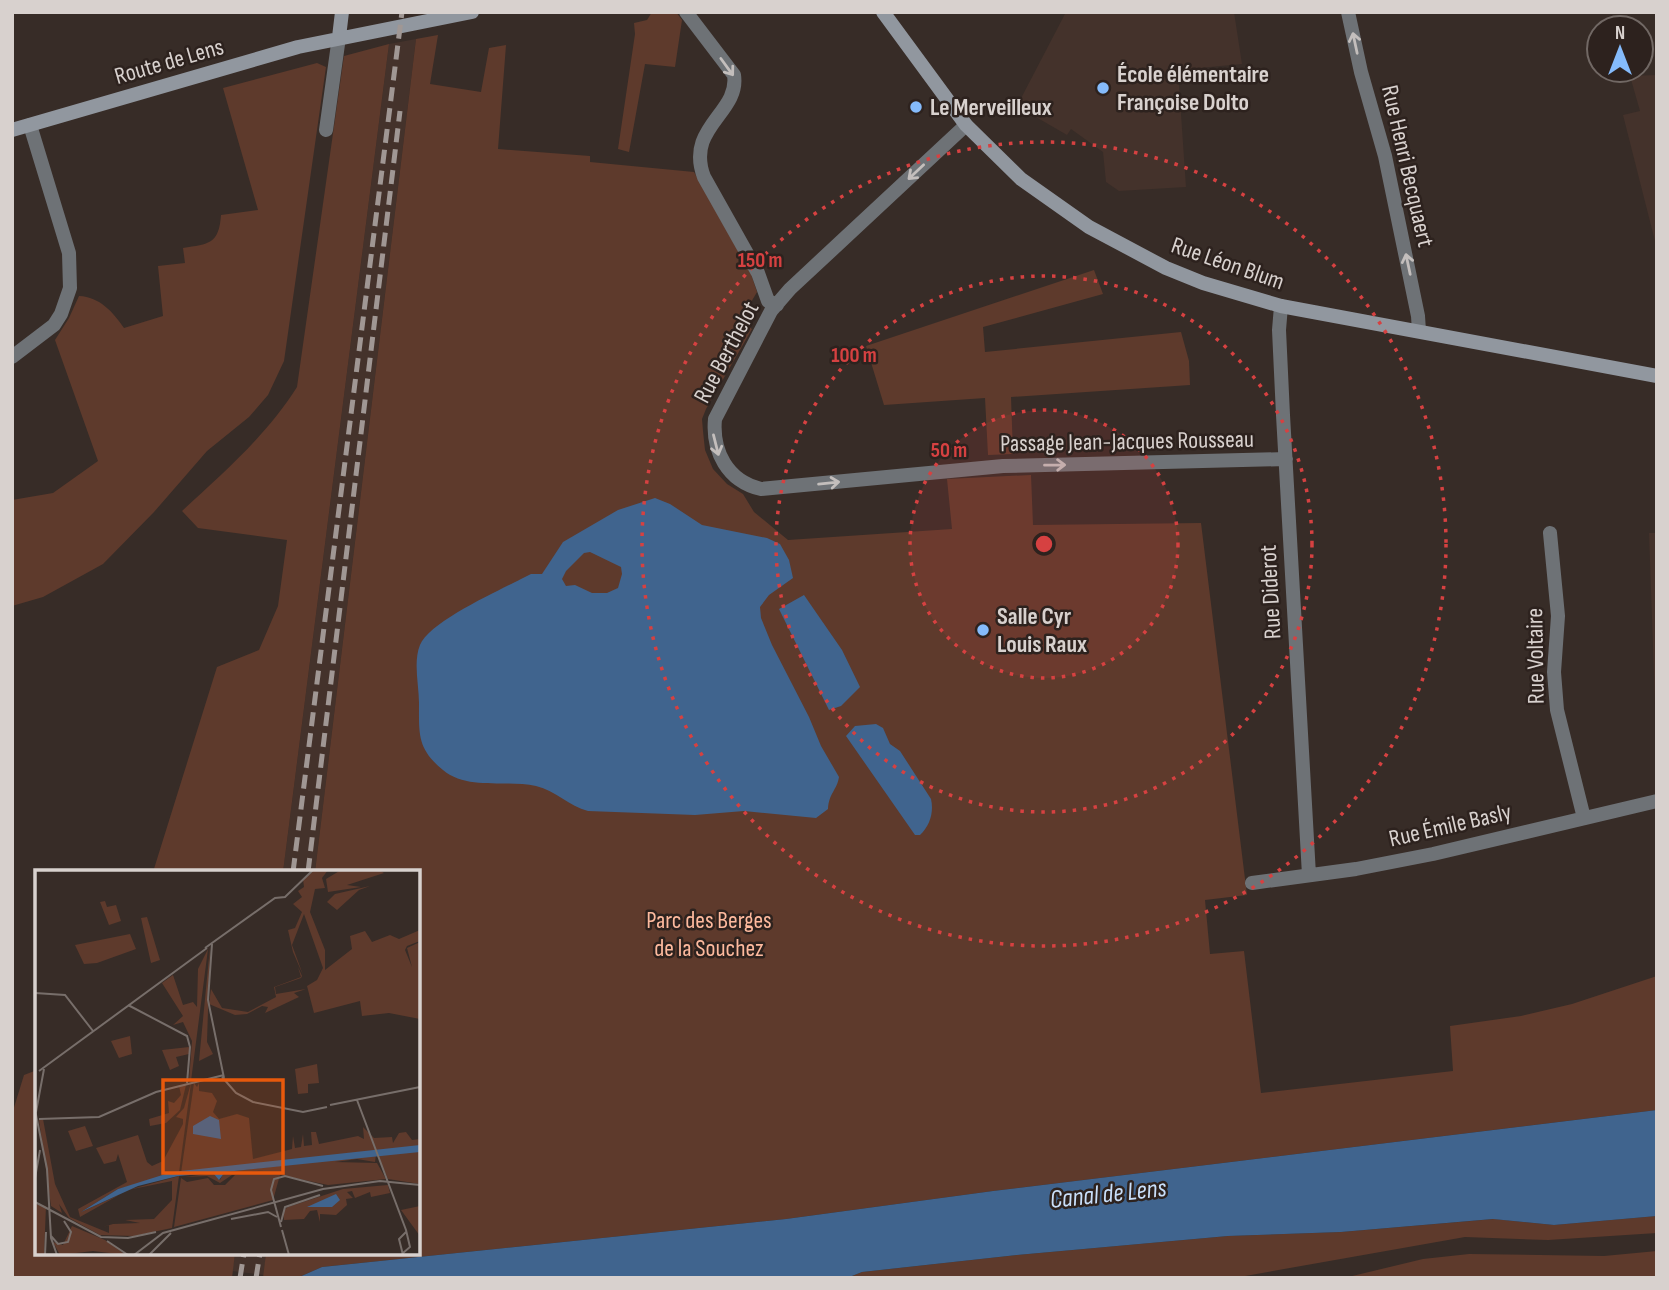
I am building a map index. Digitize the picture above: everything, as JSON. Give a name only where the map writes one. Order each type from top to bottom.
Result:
[{"type":"street","points":[[326,130],[342,12]]},
{"type":"street","points":[[339,37],[472,12]]},
{"type":"street","points":[[685,12],[734,75],[735,82],[700,146],[698,163],[758,273],[768,301],[777,305]]},
{"type":"street","name":"Rue Léon Blum","points":[[883,12],[966,125],[1026,184],[1104,236],[1166,268],[1203,283],[1281,306],[1657,376]]},
{"type":"street","name":"Rue Henri Becquaert","points":[[1349,12],[1361,72],[1385,156],[1419,331]]},
{"type":"street","name":"Route de Lens","points":[[12,130],[339,37]]},
{"type":"street","points":[[12,357],[54,325],[70,288],[69,253],[30,125]]},
{"type":"street","name":"Rue Berthelot","points":[[761,489],[748,486],[734,476],[718,456],[713,435],[719,410],[771,312],[790,289],[966,125]]},
{"type":"street","name":"Rue Diderot","points":[[1281,306],[1279,330],[1309,875]]},
{"type":"street","name":"Passage Jean-Jacques Rousseau","points":[[761,489],[1003,466],[1286,459]]},
{"type":"street","name":"Rue Voltaire","points":[[1550,533],[1558,617],[1554,673],[1557,710],[1584,818]]},
{"type":"street","name":"Rue Émile Basly","points":[[1252,883],[1433,854],[1657,801]]},
{"type":"shaded area","name":"École élémentaire Françoise Dolto","points":[[1066,12],[1234,12],[1242,64],[1178,70],[1186,187],[1119,191],[1106,182],[1103,152],[1071,129],[1067,135],[1017,106]]},
{"type":"shaded area","points":[[416,39],[315,870],[283,870],[389,44]]},
{"type":"shaded area","points":[[1655,75],[1657,249],[1623,115],[1640,111],[1632,84],[1655,84]]},
{"type":"shaded area","points":[[1649,533],[1657,533],[1657,761]]},
{"type":"shaded area","points":[[235,1255],[266,1255],[264,1275],[232,1271]]},
{"type":"green space","points":[[652,12],[676,12],[682,20],[675,67],[645,64],[629,152],[618,149],[635,34],[634,23],[647,20]]},
{"type":"green space","name":"Parc des Berges de la Souchez","points":[[438,35],[430,84],[481,92],[489,48],[506,45],[498,149],[590,156],[590,162],[694,172],[751,274],[757,292],[740,321],[752,329],[702,419],[705,450],[713,469],[727,484],[743,494],[754,512],[788,540],[952,529],[947,479],[1031,475],[1033,525],[1201,523],[1247,895],[1205,900],[1210,954],[1244,951],[1261,1093],[1453,1071],[1450,1026],[1521,1016],[1572,1004],[1657,976],[1657,1110],[786,1219],[322,1267],[297,1278],[263,1278],[266,1255],[420,1255],[420,870],[315,870],[416,39]]},
{"type":"green space","points":[[389,44],[283,870],[154,870],[217,667],[259,650],[278,606],[287,540],[198,528],[182,511],[229,468],[272,422],[297,387],[344,56]]},
{"type":"green space","points":[[317,63],[326,67],[284,361],[268,395],[249,417],[207,451],[154,512],[103,564],[43,597],[12,606],[12,500],[53,493],[98,461],[55,340],[79,296],[93,299],[105,306],[124,328],[163,316],[158,266],[185,263],[183,248],[211,241],[218,232],[221,215],[258,210],[223,88]]},
{"type":"green space","points":[[1094,270],[1103,294],[983,327],[985,352],[1181,332],[1189,361],[1190,385],[1011,397],[1013,454],[988,455],[985,398],[884,405],[866,346]]},
{"type":"green space","points":[[35,1071],[35,1255],[235,1255],[232,1278],[12,1278],[12,1114],[24,1075]]},
{"type":"green space","points":[[1657,1216],[1657,1233],[1548,1240],[1465,1237],[1234,1278],[847,1278],[862,1272],[1228,1236],[1341,1232],[1494,1219],[1554,1225]]},
{"type":"green space","points":[[1657,1251],[1657,1278],[1344,1278],[1423,1259],[1469,1254],[1604,1256]]},
{"type":"water","points":[[655,498],[670,504],[702,525],[767,538],[780,544],[789,560],[793,578],[769,595],[760,607],[761,618],[821,746],[839,777],[828,809],[816,818],[744,811],[695,815],[588,811],[536,786],[464,780],[443,770],[428,755],[420,732],[417,666],[420,645],[426,636],[450,617],[481,599],[531,574],[542,574],[563,542],[618,510]],"holes":[[[590,552],[621,567],[618,588],[607,593],[592,593],[575,585],[566,586],[562,579],[566,571],[584,553]]]},
{"type":"water","points":[[804,595],[842,650],[860,687],[841,706],[829,710],[779,609]]},
{"type":"water","points":[[876,724],[883,728],[890,744],[900,751],[931,799],[930,818],[920,835],[915,835],[846,736],[855,726]]},
{"type":"water","name":"Canal de Lens","points":[[1657,1110],[1657,1216],[1554,1225],[1493,1219],[1341,1232],[1228,1236],[862,1272],[847,1278],[297,1278],[322,1267],[786,1219]]},
{"type":"railway","points":[[293,870],[402,12]]},
{"type":"railway","points":[[308,870],[400,111]]},
{"type":"railway","points":[[240,1278],[244,1255]]},
{"type":"railway","points":[[256,1278],[260,1255]]},
{"type":"place","name":"École élémentaire Françoise Dolto","points":[[1103,88]]},
{"type":"place","name":"Le Merveilleux","points":[[916,107]]},
{"type":"place","name":"Salle Cyr Louis Raux","points":[[983,630]]}]
